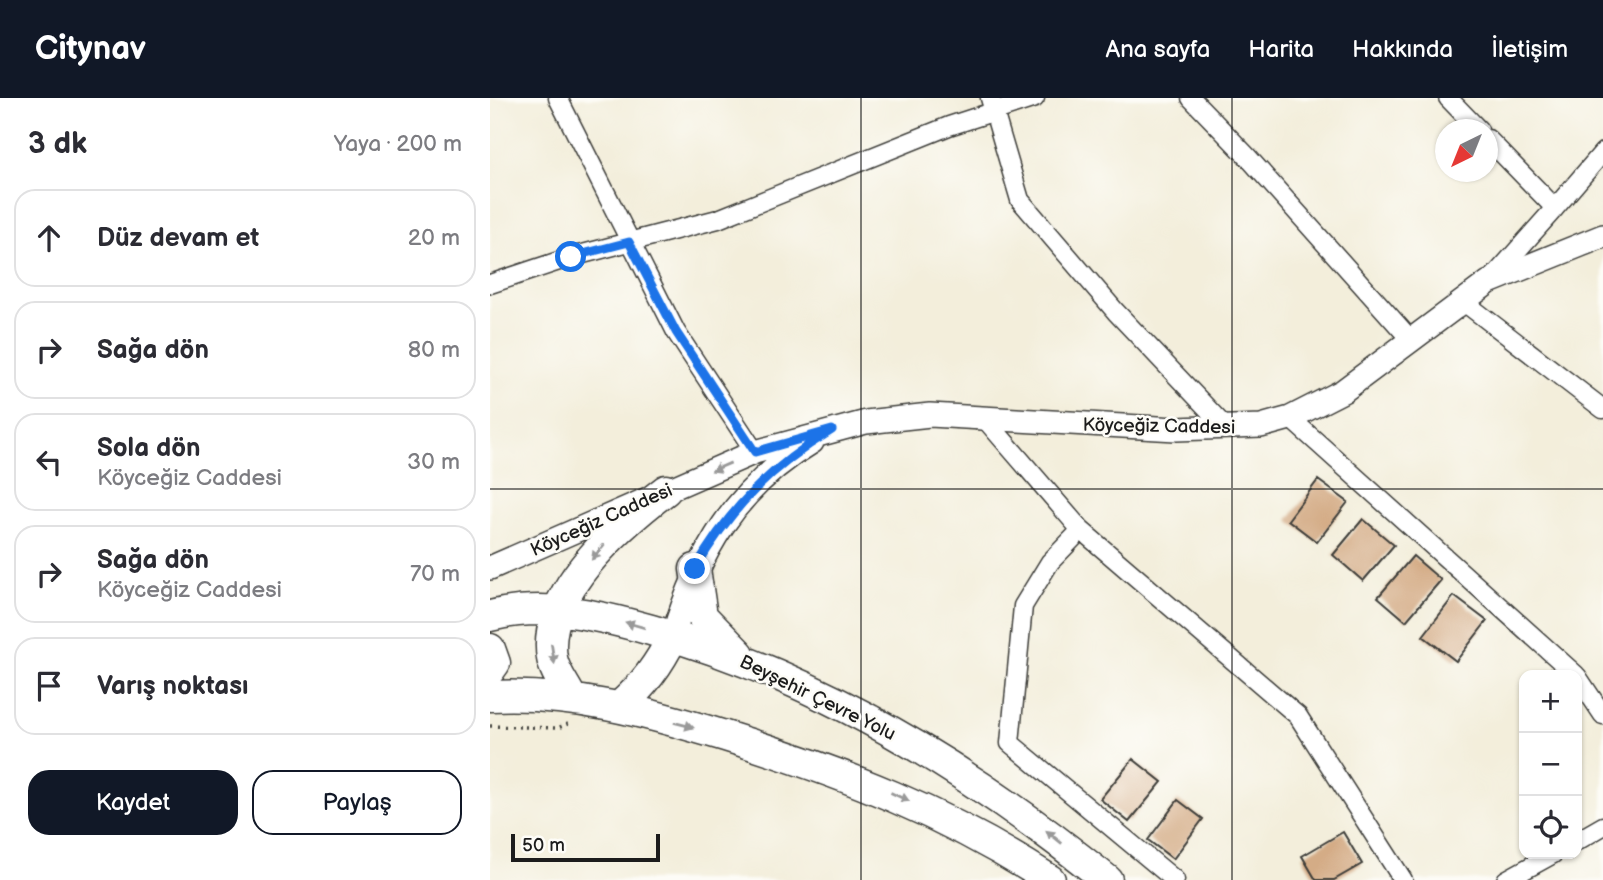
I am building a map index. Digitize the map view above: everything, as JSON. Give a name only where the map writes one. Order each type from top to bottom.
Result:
[{"type":"highway","points":[[571,697],[552,660],[551,635],[560,609],[603,545],[666,490]]},
{"type":"highway","points":[[695,569],[702,616],[744,659]]},
{"type":"highway","name":"Beyşehir Çevre Yolu","points":[[490,616],[560,609],[673,636],[744,659],[864,716],[943,761],[1040,826],[1107,880]]},
{"type":"highway","points":[[619,706],[642,687],[662,659],[673,636]]},
{"type":"highway","points":[[490,649],[495,663],[490,670]]},
{"type":"highway","points":[[490,696],[571,697],[619,706],[802,760],[893,794],[990,841],[1050,880]]},
{"type":"street","points":[[558,98],[676,332],[755,452]]},
{"type":"street","points":[[490,284],[571,257],[718,219],[949,125],[993,104],[1035,98]]},
{"type":"street","points":[[1191,98],[1246,155],[1411,341]]},
{"type":"street","points":[[1448,98],[1468,119]]},
{"type":"street","points":[[993,104],[1020,200],[1116,312],[1227,429]]},
{"type":"street","points":[[1498,149],[1555,208]]},
{"type":"street","points":[[1489,282],[1603,152]]},
{"type":"street","name":"Köyceğiz Caddesi","points":[[490,568],[755,452],[832,430],[899,416],[1176,429],[1261,426],[1290,418],[1342,391],[1489,282],[1603,236]]},
{"type":"street","points":[[1464,302],[1603,409]]},
{"type":"street","points":[[1290,418],[1569,670]]},
{"type":"street","points":[[985,419],[1081,530],[1298,716],[1403,880]]},
{"type":"street","name":"Köyceğiz Caddesi","points":[[673,636],[695,569],[713,538],[745,496],[786,459],[832,430]]},
{"type":"street","points":[[1081,530],[1050,562],[1023,606],[1010,743],[1175,880]]},
{"type":"street","points":[[1582,685],[1603,715]]},
{"type":"street","points":[[1582,838],[1603,826]]},
{"type":"street","points":[[1506,880],[1544,859]]},
{"type":"building","points":[[1318,480],[1348,502],[1317,542],[1288,520]]},
{"type":"building","points":[[1363,519],[1394,545],[1363,581],[1333,555]]},
{"type":"building","points":[[1413,556],[1441,580],[1406,621],[1378,597]]},
{"type":"building","points":[[1454,596],[1487,621],[1456,661],[1423,636]]},
{"type":"building","points":[[1133,759],[1162,782],[1129,822],[1100,799]]},
{"type":"building","points":[[1178,800],[1203,819],[1173,859],[1148,840]]},
{"type":"building","points":[[1343,832],[1362,864],[1334,880],[1316,880],[1302,856]]},
{"type":"route","points":[[571,257],[629,242],[676,332],[755,452],[832,430],[786,459],[745,496],[713,538],[695,569]]}]
